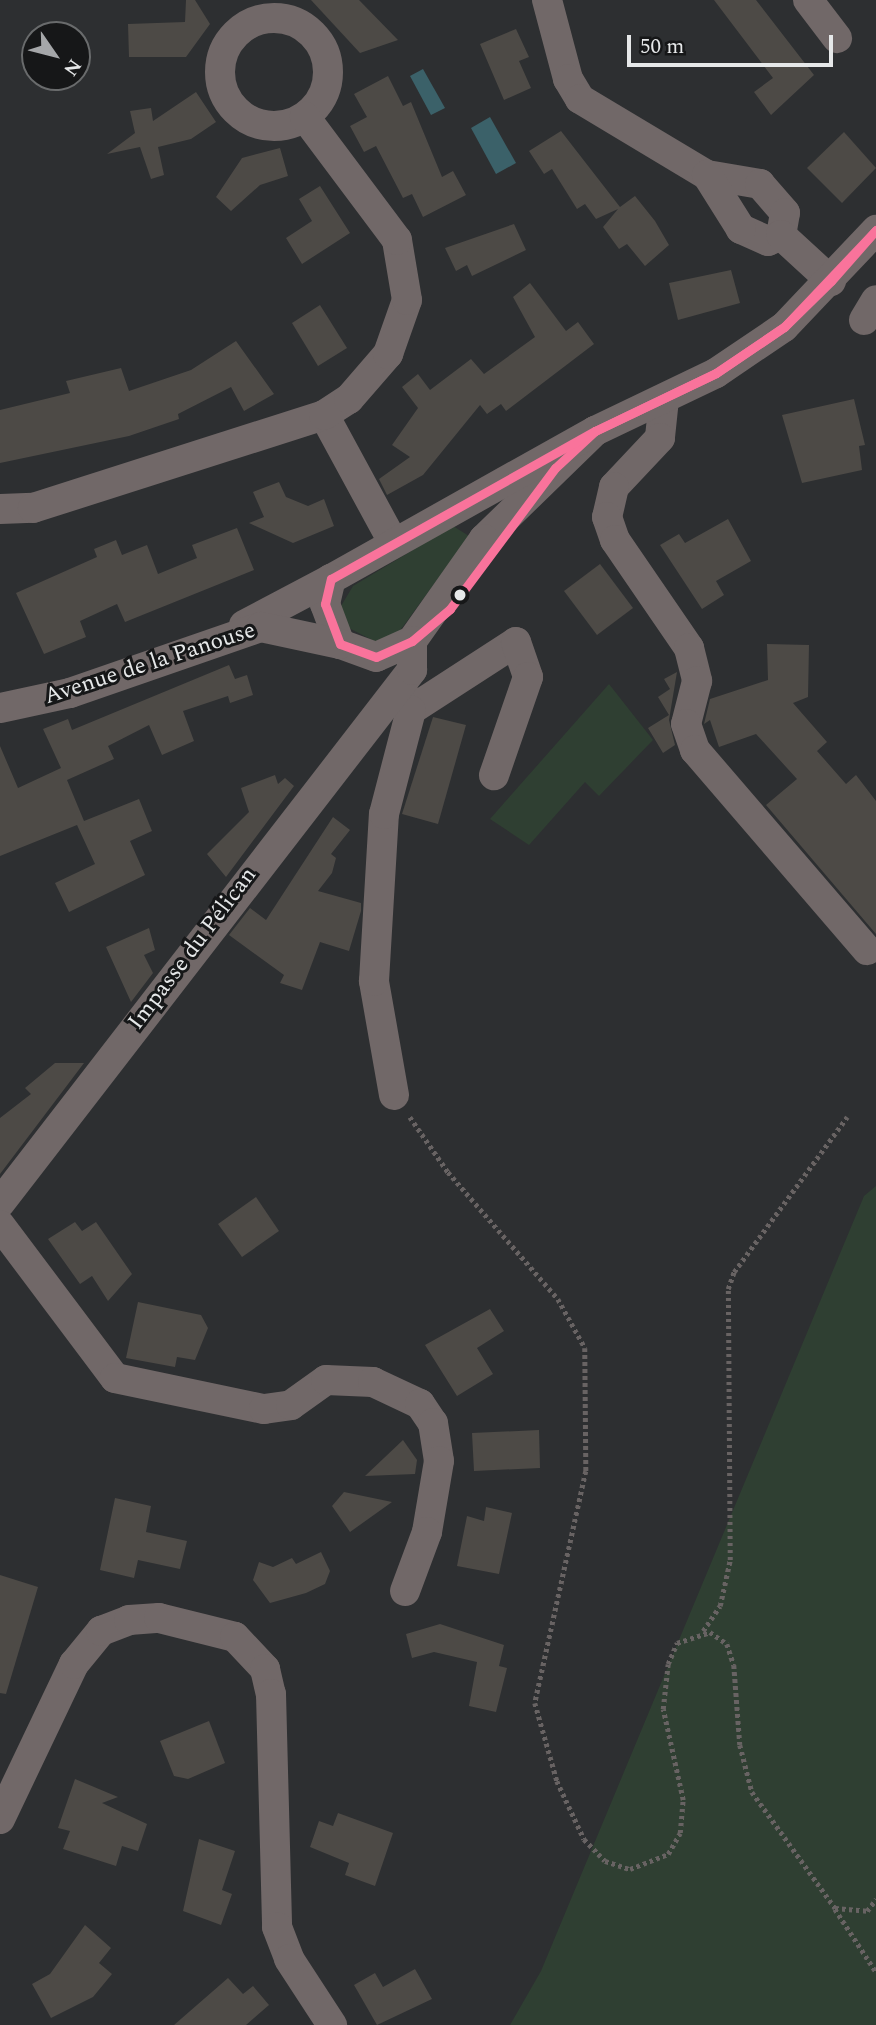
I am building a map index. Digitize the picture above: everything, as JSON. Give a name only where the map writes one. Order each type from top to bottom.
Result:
[{"type":"street","points":[[547,0],[568,79],[580,99],[707,176],[747,180],[769,191],[785,213],[781,235]]},
{"type":"street","points":[[808,0],[837,37]]},
{"type":"street","points":[[0,509],[33,508],[324,415],[349,399],[388,354],[402,328],[406,279],[397,240],[305,117]]},
{"type":"street","points":[[707,176],[741,229],[768,241],[781,235]]},
{"type":"street","points":[[340,644],[325,604],[331,579],[595,431],[664,398],[750,351],[831,281],[876,230]]},
{"type":"street","points":[[781,235],[831,281]]},
{"type":"street","points":[[664,398],[660,438],[614,487],[607,517],[614,540],[689,648],[697,681],[686,724],[695,750],[867,950]]},
{"type":"street","points":[[324,415],[393,542]]},
{"type":"street","points":[[414,638],[485,539],[595,431]]},
{"type":"street","points":[[394,1095],[374,981],[384,814],[399,697],[376,657],[414,638],[450,609],[555,468]]},
{"type":"street","points":[[456,509],[473,517],[485,539]]},
{"type":"street","name":"Avenue de la Panouse","points":[[226,636],[331,579]]},
{"type":"street","name":"Avenue de la Panouse","points":[[3,713],[70,693],[226,636],[274,626],[376,657]]},
{"type":"street","name":"Impasse du Pélican","points":[[0,1203],[399,697],[412,670],[414,638]]},
{"type":"street","points":[[399,697],[516,642],[528,677],[494,775]]},
{"type":"street","points":[[0,1226],[115,1378],[264,1409],[291,1405],[326,1380],[373,1382],[420,1404],[433,1423],[439,1461],[426,1532],[405,1591]]},
{"type":"street","points":[[0,1819],[74,1664],[102,1631],[129,1620],[159,1618],[235,1637],[265,1669],[271,1694],[278,1927],[289,1959],[332,2025]]},
{"type":"path","points":[[394,1095],[448,1172],[558,1299],[585,1349],[586,1471],[535,1703],[557,1781],[584,1839],[605,1861],[630,1869],[649,1865],[668,1854],[680,1833],[683,1800],[663,1709],[668,1664],[677,1643],[703,1632],[720,1606],[730,1560],[728,1289],[847,1117]]},
{"type":"path","points":[[703,1632],[727,1644],[734,1665],[740,1745],[752,1792],[835,1908],[876,1972]]},
{"type":"path","points":[[835,1908],[867,1911],[876,1899]]},
{"type":"green space","points":[[453,526],[469,536],[396,636],[376,642],[347,627],[341,606],[353,586]]},
{"type":"green space","points":[[609,684],[653,740],[599,796],[585,782],[529,845],[490,819]]},
{"type":"green space","points":[[876,1186],[876,2025],[510,2025],[541,1971],[864,1196]]},
{"type":"water","points":[[423,69],[445,108],[431,115],[410,76]]},
{"type":"water","points":[[490,117],[516,163],[496,174],[471,128]]},
{"type":"building","points":[[186,0],[195,0],[210,24],[186,57],[129,57],[128,24],[185,22]]},
{"type":"building","points":[[311,0],[359,0],[398,40],[360,53]]},
{"type":"building","points":[[714,0],[756,0],[814,75],[771,115],[754,92],[773,78]]},
{"type":"building","points":[[516,29],[529,57],[519,61],[531,88],[504,100],[480,44]]},
{"type":"building","points":[[388,76],[403,106],[411,102],[442,177],[453,171],[466,195],[423,217],[412,194],[403,198],[376,146],[364,152],[350,126],[367,117],[354,94]]},
{"type":"building","points":[[196,92],[216,122],[191,139],[158,147],[164,175],[151,179],[140,147],[107,154],[135,133],[130,111],[151,108],[153,121]]},
{"type":"building","points":[[561,131],[620,207],[635,196],[655,221],[669,245],[645,266],[627,244],[619,249],[603,227],[618,209],[596,219],[585,204],[577,209],[552,169],[544,174],[529,151]]},
{"type":"building","points":[[844,132],[876,168],[842,203],[807,168]]},
{"type":"building","points":[[280,148],[288,176],[260,185],[231,211],[216,197],[242,158]]},
{"type":"building","points":[[320,186],[350,233],[302,264],[286,238],[312,221],[299,199]]},
{"type":"building","points":[[514,224],[526,250],[472,276],[467,265],[456,271],[445,248]]},
{"type":"building","points":[[731,270],[740,303],[678,320],[669,283]]},
{"type":"building","points":[[530,283],[566,331],[578,322],[594,344],[506,411],[501,404],[487,414],[480,405],[423,475],[387,495],[379,479],[410,457],[392,445],[418,408],[402,387],[418,374],[430,390],[471,359],[484,374],[535,337],[513,297]]},
{"type":"building","points":[[320,305],[347,348],[318,366],[292,323]]},
{"type":"building","points":[[236,341],[274,394],[244,411],[231,387],[178,414],[179,419],[129,436],[0,463],[0,410],[70,393],[66,381],[121,368],[129,391],[191,370]]},
{"type":"building","points":[[854,399],[865,445],[859,446],[862,470],[802,483],[782,415]]},
{"type":"building","points":[[279,482],[286,497],[308,506],[324,499],[334,526],[293,543],[249,523],[264,517],[253,492]]},
{"type":"building","points":[[728,519],[751,561],[716,581],[724,595],[702,609],[660,545],[679,534],[685,543]]},
{"type":"building","points":[[237,528],[254,570],[125,622],[117,604],[80,621],[86,637],[44,654],[16,593],[97,557],[94,549],[116,540],[122,555],[147,545],[158,574],[197,558],[192,545]]},
{"type":"building","points":[[600,564],[633,608],[597,635],[564,591]]},
{"type":"building","points":[[767,644],[809,645],[808,697],[793,703],[827,742],[817,751],[846,784],[856,775],[876,801],[876,934],[766,805],[797,779],[756,734],[719,747],[710,720],[704,724],[710,699],[768,680]]},
{"type":"building","points":[[229,665],[235,679],[247,675],[253,695],[230,703],[228,696],[183,711],[194,741],[162,755],[149,725],[108,746],[114,759],[67,780],[84,821],[139,799],[152,831],[130,841],[145,875],[69,912],[55,883],[95,864],[77,825],[0,856],[0,746],[18,788],[61,768],[43,729],[68,719],[72,730]]},
{"type":"building","points":[[677,672],[669,720],[675,745],[663,753],[648,728],[669,715],[658,697],[670,689],[664,679]]},
{"type":"building","points":[[433,717],[466,725],[438,824],[402,814]]},
{"type":"building","points":[[275,775],[278,784],[285,778],[294,786],[226,877],[207,854],[249,812],[241,788]]},
{"type":"building","points":[[333,817],[350,830],[331,854],[336,858],[332,873],[318,891],[361,903],[361,911],[349,951],[320,942],[302,990],[280,983],[284,975],[229,935],[250,908],[266,920]]},
{"type":"building","points":[[149,928],[155,950],[144,955],[153,973],[131,1002],[106,947]]},
{"type":"building","points":[[55,1063],[84,1063],[0,1174],[0,1118],[31,1094],[25,1088]]},
{"type":"building","points":[[256,1197],[279,1231],[242,1257],[218,1224]]},
{"type":"building","points":[[75,1222],[82,1231],[96,1222],[132,1274],[108,1301],[92,1276],[80,1284],[48,1239]]},
{"type":"building","points":[[138,1302],[201,1315],[208,1328],[195,1360],[177,1357],[175,1367],[126,1358]]},
{"type":"building","points":[[490,1309],[504,1331],[477,1348],[493,1374],[457,1396],[425,1345]]},
{"type":"building","points":[[539,1430],[540,1468],[474,1471],[472,1433]]},
{"type":"building","points":[[403,1440],[417,1460],[415,1474],[365,1476]]},
{"type":"building","points":[[344,1492],[392,1502],[350,1532],[332,1506]]},
{"type":"building","points":[[115,1498],[151,1506],[146,1532],[187,1541],[180,1569],[138,1560],[134,1578],[100,1570]]},
{"type":"building","points":[[486,1507],[512,1513],[499,1574],[457,1566],[467,1516],[484,1521]]},
{"type":"building","points":[[321,1552],[330,1571],[325,1584],[306,1593],[270,1603],[253,1580],[259,1562],[273,1567],[292,1558],[296,1564]]},
{"type":"building","points":[[0,1575],[38,1587],[6,1694],[0,1693]]},
{"type":"building","points":[[440,1624],[504,1645],[499,1666],[507,1668],[496,1712],[469,1706],[477,1662],[434,1652],[412,1658],[406,1634]]},
{"type":"building","points":[[209,1721],[225,1763],[188,1779],[174,1776],[160,1741]]},
{"type":"building","points":[[75,1779],[118,1797],[102,1803],[147,1824],[138,1851],[122,1846],[116,1866],[63,1849],[70,1831],[58,1828]]},
{"type":"building","points":[[338,1813],[393,1833],[375,1886],[345,1875],[349,1863],[310,1847],[319,1821],[333,1826]]},
{"type":"building","points":[[199,1839],[235,1851],[222,1890],[232,1894],[221,1925],[183,1911]]},
{"type":"building","points":[[85,1925],[111,1948],[99,1963],[112,1974],[93,1997],[51,2018],[32,1984],[50,1974]]},
{"type":"building","points":[[415,1969],[432,1999],[377,2025],[354,1985],[375,1973],[383,1987]]},
{"type":"building","points":[[228,1978],[243,1994],[253,1986],[269,2005],[246,2025],[174,2025]]},
{"type":"transit line","points":[[876,230],[831,281],[784,327],[876,230]]},
{"type":"transit line","points":[[716,373],[784,327]]},
{"type":"transit line","points":[[716,373],[784,327]]},
{"type":"transit line","points":[[595,431],[716,373]]},
{"type":"transit line","points":[[595,431],[716,373]]},
{"type":"transit line","points":[[595,431],[555,468],[450,609],[412,641],[376,657],[340,644],[325,604],[331,579],[595,431]]}]
